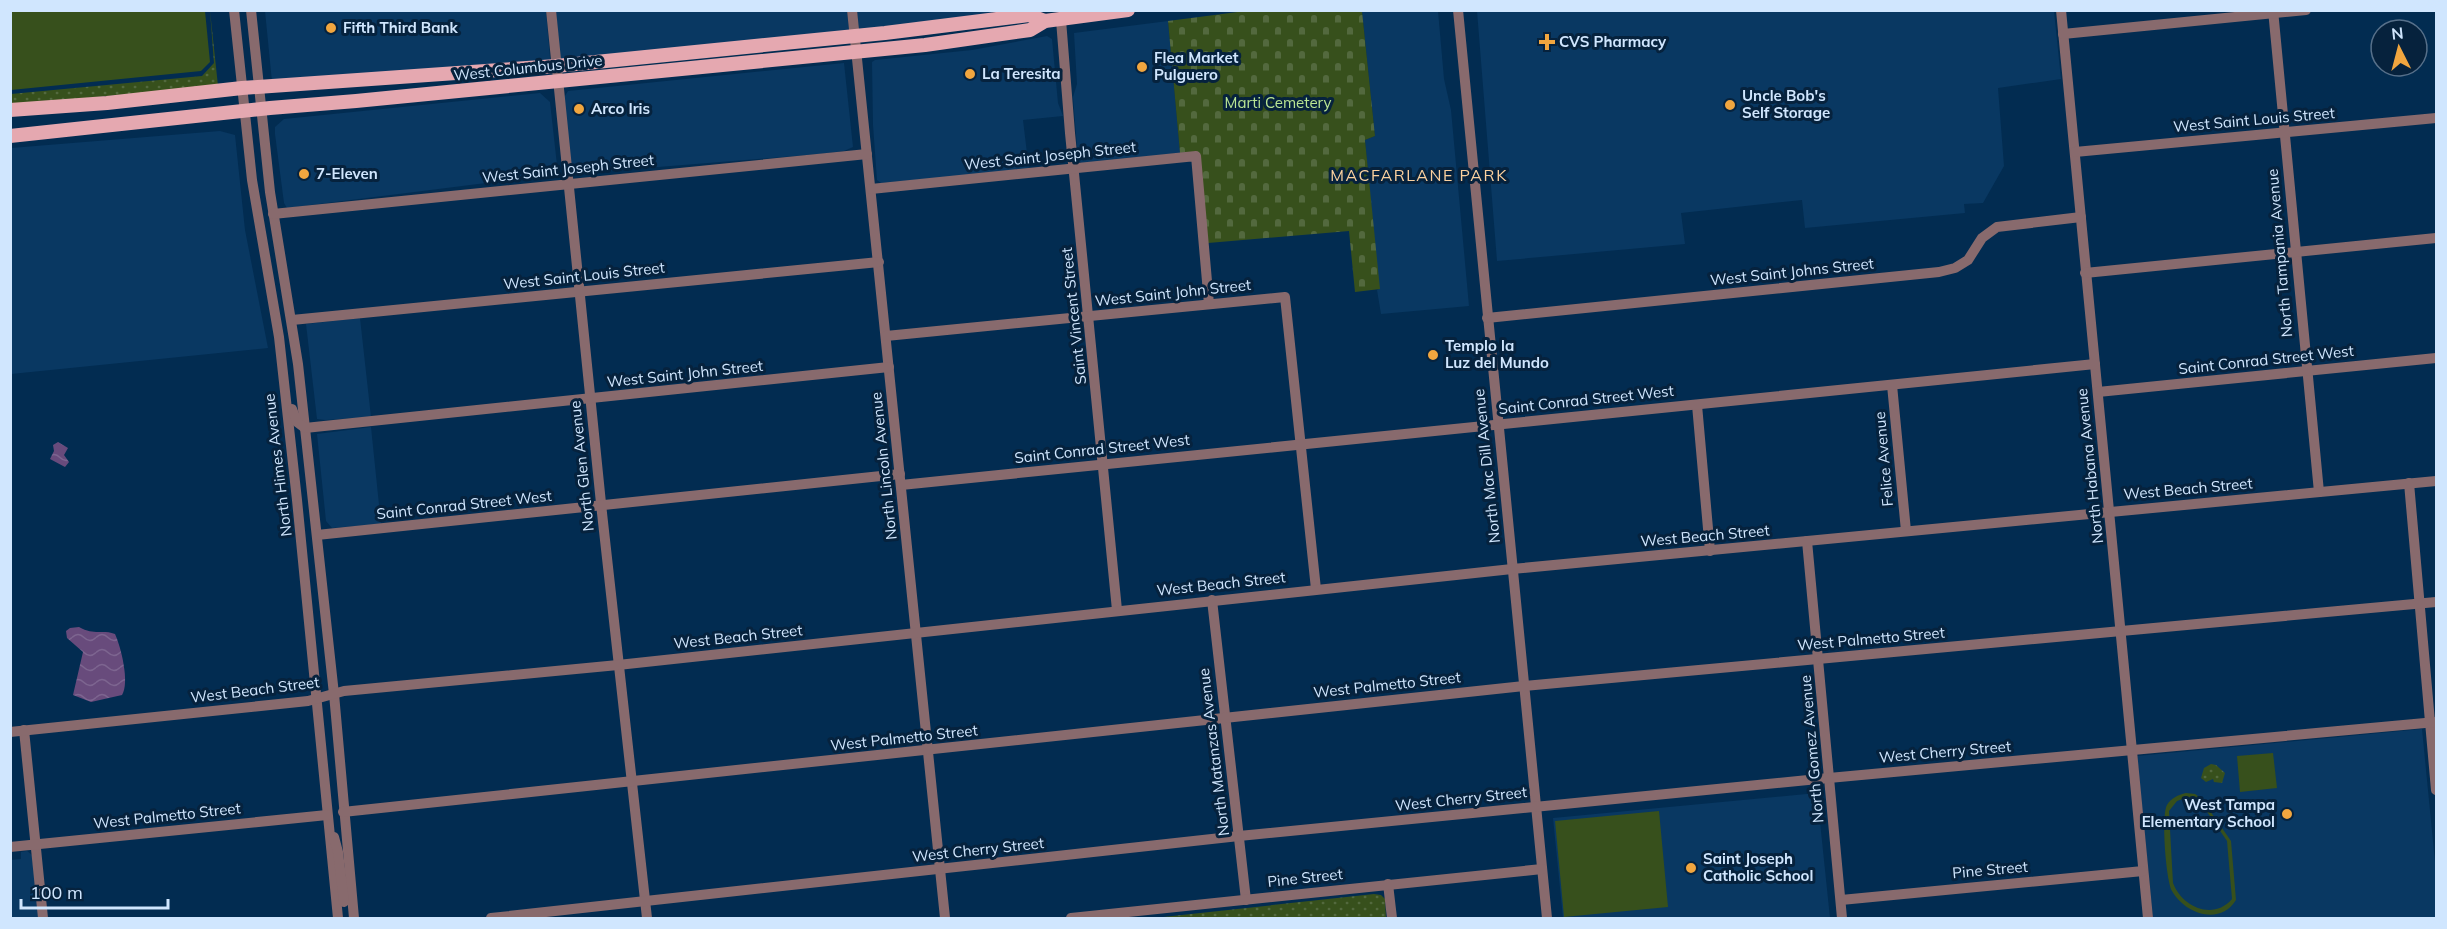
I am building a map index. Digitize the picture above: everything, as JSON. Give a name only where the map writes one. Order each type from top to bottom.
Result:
[{"type":"main road","name":"West Columbus Drive","points":[[10,111],[242,88],[556,66],[855,36],[999,15],[1029,15],[1045,21],[1128,10]]},
{"type":"main road","name":"West Columbus Drive","points":[[10,136],[260,109],[856,52],[1030,30],[1045,21]]},
{"type":"street","name":"North Himes Avenue","points":[[234,10],[243,111],[256,215],[279,337],[318,699],[338,918]]},
{"type":"street","name":"North Himes Avenue","points":[[251,10],[273,214],[292,320],[314,502],[354,918]]},
{"type":"street","name":"North Glen Avenue","points":[[551,10],[601,506],[646,918]]},
{"type":"street","name":"North Lincoln Avenue","points":[[852,10],[945,918]]},
{"type":"street","name":"North Mac Dill Avenue","points":[[1458,10],[1547,918]]},
{"type":"street","name":"North Habana Avenue","points":[[2061,10],[2148,918]]},
{"type":"street","points":[[2063,34],[2306,10]]},
{"type":"street","name":"North Tampania Avenue","points":[[2273,12],[2319,492]]},
{"type":"street","points":[[999,15],[1001,34]]},
{"type":"street","name":"Saint Vincent Street","points":[[1061,20],[1117,610]]},
{"type":"street","name":"West Saint Louis Street","points":[[2074,152],[2436,118]]},
{"type":"street","name":"West Saint Joseph Street","points":[[273,214],[867,154]]},
{"type":"street","name":"West Saint Joseph Street","points":[[870,189],[1196,156],[1209,304]]},
{"type":"street","name":"West Saint Johns Street","points":[[1487,318],[1939,272],[1955,268],[1968,260],[1982,238],[1997,227],[2081,217]]},
{"type":"street","points":[[2085,273],[2436,238]]},
{"type":"street","name":"West Saint Louis Street","points":[[292,320],[879,262]]},
{"type":"street","name":"West Saint John Street","points":[[886,336],[1285,297],[1301,443]]},
{"type":"street","points":[[279,337],[288,369],[292,413],[297,423],[305,428]]},
{"type":"street","name":"Saint Conrad Street West","points":[[2098,392],[2436,358]]},
{"type":"street","name":"Saint Conrad Street West","points":[[317,535],[601,506],[1104,464],[2095,364]]},
{"type":"street","name":"West Saint John Street","points":[[305,428],[889,367]]},
{"type":"street","name":"Felice Avenue","points":[[1892,385],[1906,531]]},
{"type":"street","points":[[1697,405],[1710,551]]},
{"type":"street","points":[[289,432],[296,436],[300,447],[304,477],[314,502]]},
{"type":"street","points":[[1301,443],[1316,589]]},
{"type":"street","name":"West Beach Street","points":[[10,732],[318,699],[334,693],[916,634],[1316,589],[2436,481]]},
{"type":"street","points":[[2409,483],[2419,603],[2433,722],[2436,790]]},
{"type":"street","name":"North Gomez Avenue","points":[[1807,541],[1842,918]]},
{"type":"street","name":"North Matanzas Avenue","points":[[1212,600],[1246,900]]},
{"type":"street","name":"West Palmetto Street","points":[[343,812],[632,783],[1524,686],[2436,602]]},
{"type":"street","name":"West Cherry Street","points":[[491,918],[1536,807],[2433,722]]},
{"type":"street","points":[[24,730],[43,918]]},
{"type":"street","points":[[328,819],[338,852],[346,918]]},
{"type":"street","name":"West Palmetto Street","points":[[10,847],[328,819]]},
{"type":"street","name":"Pine Street","points":[[1071,918],[1104,917],[1388,884],[1542,869]]},
{"type":"street","name":"Pine Street","points":[[1840,900],[2143,871]]},
{"type":"street","points":[[1388,884],[1392,918]]},
{"type":"shaded area","points":[[265,11],[546,11],[551,69],[273,92]]},
{"type":"shaded area","points":[[556,11],[847,11],[850,39],[561,68]]},
{"type":"shaded area","points":[[857,11],[992,11],[993,22],[860,38]]},
{"type":"shaded area","points":[[1362,11],[1438,11],[1444,79],[1451,110],[1469,306],[1381,314],[1365,140],[1375,136]]},
{"type":"shaded area","points":[[1477,11],[2054,11],[2061,79],[1998,88],[2004,166],[1983,203],[1964,204],[1965,213],[1805,228],[1802,200],[1681,213],[1685,244],[1497,261]]},
{"type":"shaded area","points":[[1168,21],[1180,153],[1082,164],[1078,159],[1073,97],[1077,84],[1074,33]]},
{"type":"shaded area","points":[[1047,36],[1052,39],[1058,103],[1063,116],[1023,120],[1029,170],[881,183],[877,180],[872,62],[972,50]]},
{"type":"shaded area","points":[[844,63],[853,147],[844,151],[571,174],[563,99],[568,91]]},
{"type":"shaded area","points":[[540,93],[550,102],[558,174],[287,208],[284,203],[275,127],[284,119]]},
{"type":"shaded area","points":[[220,131],[235,135],[245,230],[268,348],[11,374],[11,148]]},
{"type":"shaded area","points":[[360,318],[371,417],[317,419],[306,324]]},
{"type":"shaded area","points":[[371,427],[381,524],[332,528],[326,521],[317,434]]},
{"type":"shaded area","name":"West Tampa Elementary School","points":[[2422,729],[2436,872],[2436,918],[2153,918],[2137,756]]},
{"type":"shaded area","name":"Saint Joseph Catholic School","points":[[1817,793],[1830,918],[1563,918],[1553,818]]},
{"type":"shaded area","points":[[27,851],[32,855],[39,918],[11,918],[10,860],[21,859],[21,852]]},
{"type":"green space","name":"Marti Cemetery","points":[[1253,10],[1362,11],[1375,136],[1365,140],[1380,289],[1355,292],[1349,231],[1208,243],[1199,152],[1180,153],[1168,21]]},
{"type":"green space","points":[[10,11],[205,11],[210,62],[201,71],[11,90]]},
{"type":"green space","points":[[210,11],[218,86],[11,105],[11,94],[202,76],[214,63]]},
{"type":"green space","points":[[2273,753],[2277,788],[2240,792],[2237,756]]},
{"type":"green space","points":[[2211,764],[2216,765],[2225,773],[2222,783],[2214,782],[2213,779],[2206,782],[2201,778],[2204,768]]},
{"type":"green space","points":[[2186,793],[2195,794],[2201,798],[2231,841],[2236,900],[2221,913],[2212,915],[2194,911],[2178,899],[2170,885],[2165,848],[2165,811],[2171,800]],"holes":[[[2188,797],[2199,800],[2227,841],[2232,899],[2216,909],[2207,910],[2191,904],[2183,899],[2173,883],[2169,811],[2177,801]]]},
{"type":"green space","points":[[1659,811],[1668,907],[1564,917],[1555,821]]},
{"type":"green space","points":[[1381,895],[1385,899],[1386,918],[1154,918]]},
{"type":"water","points":[[58,442],[68,448],[64,455],[69,462],[65,467],[50,459],[54,451],[53,445]]},
{"type":"water","points":[[79,627],[90,631],[115,634],[125,674],[122,695],[91,702],[73,695],[83,652],[67,638],[66,631]]},
{"type":"place","name":"Fifth Third Bank","points":[[331,28]]},
{"type":"place","name":"CVS Pharmacy","points":[[1547,42]]},
{"type":"place","name":"Flea Market Pulguero","points":[[1142,67]]},
{"type":"place","name":"La Teresita","points":[[970,74]]},
{"type":"place","name":"Uncle Bob's Self Storage","points":[[1730,105]]},
{"type":"place","name":"Arco Iris","points":[[579,109]]},
{"type":"place","name":"7-Eleven","points":[[304,174]]},
{"type":"place","name":"Templo la Luz del Mundo","points":[[1433,355]]},
{"type":"place","name":"West Tampa Elementary School","points":[[2287,814]]},
{"type":"place","name":"Saint Joseph Catholic School","points":[[1691,868]]},
{"type":"district","name":"MACFARLANE PARK","points":[[1419,175]]}]
